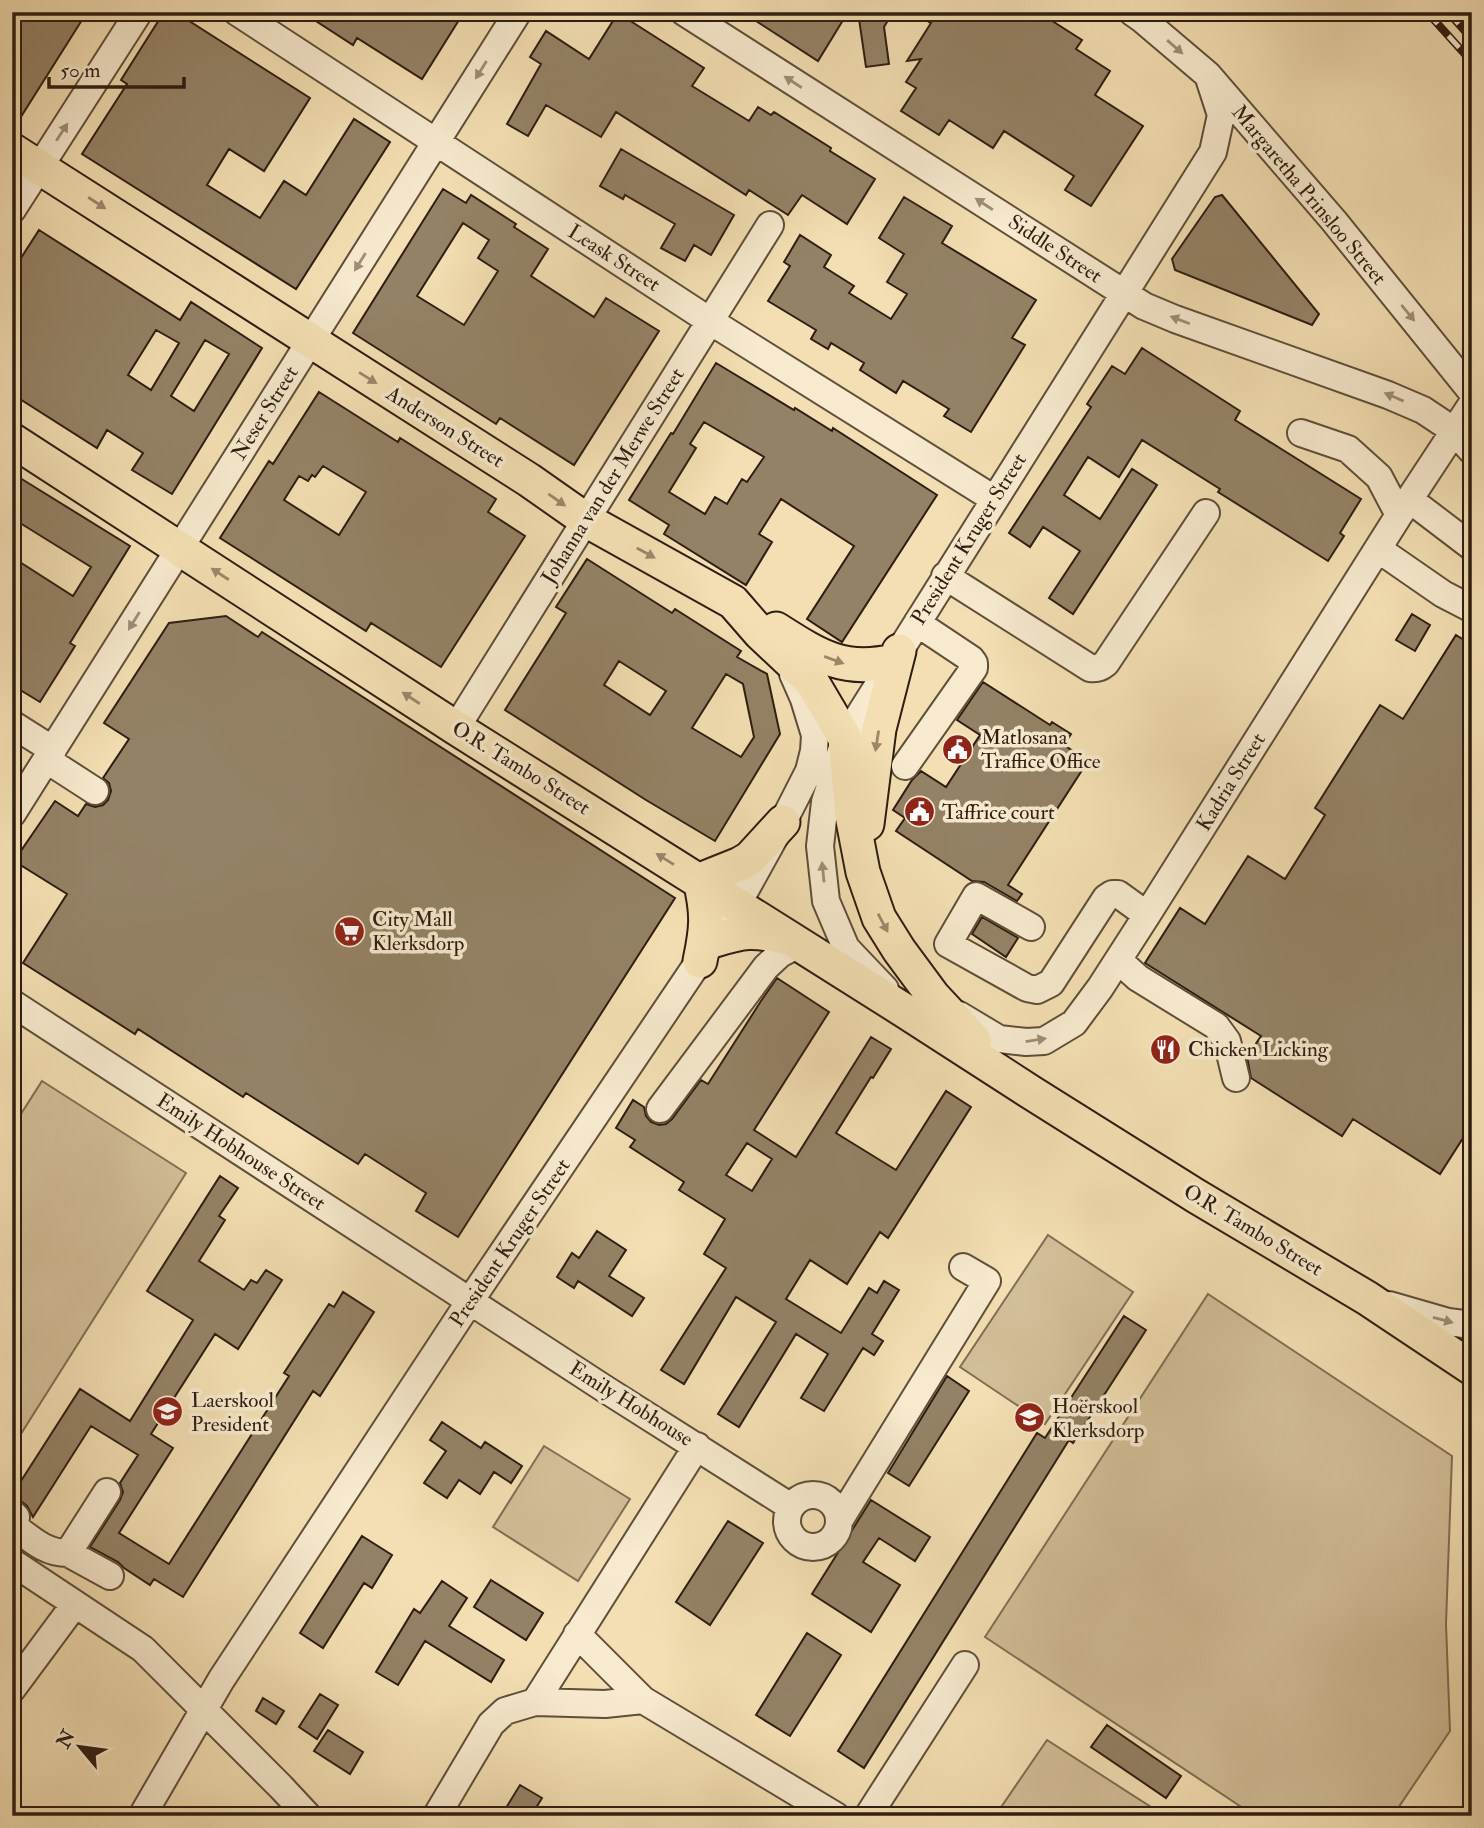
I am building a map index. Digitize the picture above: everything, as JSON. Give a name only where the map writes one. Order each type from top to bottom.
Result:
[{"type":"main road","name":"Anderson Street","points":[[26,158],[529,480],[586,520],[733,602],[760,633],[812,682],[845,738]]},
{"type":"main road","name":"O.R. Tambo Street","points":[[12,440],[456,728],[795,942],[919,1003],[967,1033],[1032,1093],[1367,1298],[1472,1368]]},
{"type":"main road","points":[[733,602],[809,649],[841,664],[877,665],[896,656]]},
{"type":"main road","points":[[863,872],[879,729],[896,656]]},
{"type":"main road","name":"O.R. Tambo Street","points":[[845,738],[852,815],[863,872],[879,918],[898,950],[919,1003]]},
{"type":"main road","points":[[783,822],[750,858],[700,880],[706,904],[708,950],[738,932],[757,931],[795,942]]},
{"type":"street","points":[[12,210],[26,158],[139,12]]},
{"type":"street","name":"Leask Street","points":[[237,12],[710,321],[994,499]]},
{"type":"street","name":"Neser Street","points":[[12,814],[518,12]]},
{"type":"street","name":"Siddle Street","points":[[684,12],[1144,306],[1388,395],[1423,410],[1453,430]]},
{"type":"street","name":"Margaretha Prinsloo Street","points":[[1132,12],[1208,75],[1334,222],[1472,392]]},
{"type":"street","name":"President Kruger Street","points":[[919,1003],[846,948],[826,901],[820,846],[825,802],[845,738],[1213,152],[1221,115],[1208,75]]},
{"type":"street","name":"Johanna van der Merwe Street","points":[[456,728],[770,225]]},
{"type":"street","name":"Kadria Street","points":[[919,1003],[999,1039],[1044,1041],[1074,1023],[1147,915],[1377,549],[1472,404]]},
{"type":"street","points":[[1453,430],[1472,451]]},
{"type":"street","points":[[1301,433],[1348,449],[1379,477],[1404,507],[1472,547]]},
{"type":"street","points":[[945,576],[1090,668],[1096,669],[1106,663],[1206,513]]},
{"type":"street","points":[[1377,549],[1443,594],[1472,609]]},
{"type":"street","points":[[905,766],[974,668],[971,659],[917,623]]},
{"type":"street","name":"President Kruger Street","points":[[142,1816],[203,1709],[470,1301],[708,950],[737,905],[783,822],[809,771],[815,734],[804,699],[785,655]]},
{"type":"street","points":[[12,724],[94,791]]},
{"type":"street","points":[[1031,927],[976,896],[948,944],[1027,989],[1037,990],[1051,984],[1106,898],[1118,894],[1147,915]]},
{"type":"street","points":[[660,1109],[766,967],[795,942]]},
{"type":"street","points":[[1118,960],[1138,978],[1216,1026],[1227,1041],[1236,1078]]},
{"type":"street","points":[[1100,988],[1116,981],[1138,978]]},
{"type":"street","name":"Emily Hobhouse Street","points":[[12,1003],[470,1301]]},
{"type":"street","points":[[839,1521],[987,1281],[963,1267]]},
{"type":"street","points":[[1367,1298],[1448,1322],[1472,1325]]},
{"type":"street","name":"Emily Hobhouse","points":[[470,1301],[791,1507]]},
{"type":"street","points":[[535,1702],[697,1446]]},
{"type":"street","points":[[12,1689],[67,1599],[76,1557],[107,1492]]},
{"type":"street","points":[[807,1495],[826,1498],[838,1512],[839,1521],[837,1532],[830,1542],[809,1548],[798,1544],[790,1536],[786,1525],[791,1507],[807,1495]]},
{"type":"street","points":[[12,1513],[16,1517],[15,1527],[35,1542],[52,1551],[76,1557],[110,1576]]},
{"type":"street","points":[[12,1562],[143,1649],[308,1816]]},
{"type":"street","points":[[577,1634],[643,1700],[836,1816]]},
{"type":"street","points":[[868,1816],[965,1665]]},
{"type":"street","points":[[437,1815],[491,1724],[505,1711],[535,1702],[605,1704],[643,1700]]},
{"type":"shaded area","points":[[42,1081],[186,1173],[12,1448],[12,1128]]},
{"type":"shaded area","points":[[1048,1235],[1133,1292],[1045,1424],[960,1367]]},
{"type":"shaded area","points":[[1208,1294],[1452,1456],[1446,1624],[1450,1731],[1394,1814],[1255,1816],[985,1637]]},
{"type":"shaded area","points":[[544,1446],[630,1499],[578,1581],[493,1527]]},
{"type":"shaded area","points":[[1047,1740],[1165,1816],[995,1816]]},
{"type":"building","points":[[12,12],[87,12],[12,131]]},
{"type":"building","points":[[164,12],[175,12],[310,98],[264,171],[229,149],[207,185],[260,218],[284,181],[306,195],[354,119],[390,142],[296,289],[82,154],[127,84],[121,80]]},
{"type":"building","points":[[302,12],[464,12],[422,79],[357,38],[353,45]]},
{"type":"building","points":[[742,12],[848,12],[818,61]]},
{"type":"building","points":[[858,12],[893,12],[884,27],[889,64],[866,67]]},
{"type":"building","points":[[935,12],[1012,12],[1026,21],[1032,12],[1038,12],[1082,40],[1076,49],[1110,71],[1095,95],[1143,126],[1091,206],[1065,190],[1074,176],[1004,131],[993,148],[949,120],[939,135],[901,111],[916,88],[906,82],[921,59],[907,61]]},
{"type":"building","points":[[618,13],[704,68],[692,86],[749,121],[758,107],[771,115],[774,112],[875,179],[847,224],[802,195],[788,215],[749,190],[746,195],[616,112],[601,137],[546,105],[528,136],[507,124],[541,64],[530,57],[546,31],[589,59]]},
{"type":"building","points":[[621,149],[734,215],[711,255],[694,245],[685,261],[661,248],[675,224],[625,195],[623,199],[600,186]]},
{"type":"building","points":[[443,189],[466,203],[471,195],[548,249],[531,276],[594,317],[606,298],[659,331],[574,465],[500,418],[496,424],[353,333]],"holes":[[[463,223],[489,240],[478,258],[498,271],[464,325],[417,296]]]},
{"type":"building","points":[[1222,195],[1319,314],[1312,325],[1175,270],[1172,259],[1215,197]]},
{"type":"building","points":[[904,197],[952,226],[942,243],[1036,300],[1012,338],[1025,345],[971,432],[944,416],[949,409],[903,381],[896,393],[860,370],[864,363],[831,343],[828,349],[811,339],[816,330],[768,301],[790,266],[784,262],[800,235],[831,255],[824,267],[854,286],[849,293],[891,319],[907,294],[887,282],[904,254],[879,238]]},
{"type":"building","points":[[39,230],[180,320],[191,302],[262,348],[172,494],[132,470],[143,453],[107,430],[97,448],[12,394],[12,272]],"holes":[[[156,330],[179,343],[151,390],[128,375]],[[205,340],[229,354],[194,411],[171,396]]]},
{"type":"building","points":[[1142,348],[1240,411],[1235,420],[1361,499],[1340,533],[1344,536],[1328,561],[1218,492],[1220,489],[1142,440],[1119,477],[1088,457],[1064,495],[1100,519],[1132,469],[1157,485],[1073,614],[1049,598],[1080,551],[1043,527],[1030,547],[1009,533],[1091,407],[1087,404],[1112,366],[1125,374]]},
{"type":"building","points":[[716,363],[794,410],[795,408],[832,431],[833,428],[937,495],[842,642],[807,619],[854,546],[781,499],[759,534],[772,542],[746,585],[664,534],[669,525],[629,500],[671,433],[673,434]],"holes":[[[704,422],[764,457],[747,482],[742,479],[727,504],[715,497],[705,514],[669,492],[696,448],[690,444]]]},
{"type":"building","points":[[319,392],[398,442],[400,438],[496,499],[488,512],[525,536],[441,667],[371,623],[366,631],[220,538],[269,461],[273,464]],"holes":[[[323,466],[366,492],[339,535],[284,500],[299,476],[308,481],[312,475],[315,477]]]},
{"type":"building","points":[[12,473],[130,546],[70,643],[75,646],[40,702],[12,685],[12,557],[73,596],[91,567],[12,518]]},
{"type":"building","points":[[587,559],[672,613],[675,609],[741,651],[737,657],[767,674],[780,734],[715,841],[505,710],[566,613],[556,607]],"holes":[[[619,661],[666,691],[650,715],[604,685]],[[726,674],[743,684],[754,737],[741,757],[692,728]]]},
{"type":"building","points":[[1412,614],[1430,625],[1415,651],[1396,640]]},
{"type":"building","name":"City Mall Klerksdorp","points":[[226,616],[258,637],[262,632],[675,898],[458,1237],[416,1211],[426,1193],[365,1154],[358,1164],[246,1093],[243,1097],[138,1029],[135,1034],[23,963],[67,894],[14,861],[55,801],[78,816],[86,804],[95,807],[108,800],[111,791],[109,783],[103,778],[129,739],[104,723],[169,623]]},
{"type":"building","points":[[1456,635],[1472,645],[1472,1124],[1440,1174],[1353,1119],[1342,1136],[1251,1078],[1247,1057],[1261,1036],[1145,963],[1180,908],[1205,924],[1248,856],[1285,879],[1325,815],[1315,808],[1380,705],[1403,719]]},
{"type":"building","points":[[983,682],[1050,725],[1052,722],[1071,734],[1064,745],[1088,761],[1008,885],[1022,894],[1017,901],[984,882],[972,881],[896,831],[905,818],[893,810],[912,780],[921,771],[946,787],[980,735],[957,720]]},
{"type":"building","points":[[982,917],[1018,938],[1006,957],[972,934]]},
{"type":"building","points":[[777,978],[829,1012],[754,1130],[796,1157],[871,1037],[891,1049],[836,1133],[896,1170],[946,1091],[971,1107],[888,1238],[880,1232],[847,1284],[810,1260],[786,1299],[841,1333],[869,1288],[877,1293],[884,1281],[899,1290],[872,1334],[883,1341],[874,1355],[863,1348],[824,1411],[801,1398],[828,1354],[796,1334],[739,1427],[718,1414],[776,1322],[736,1297],[684,1384],[661,1370],[726,1268],[704,1254],[725,1219],[679,1190],[684,1182],[630,1147],[635,1140],[616,1128],[633,1100],[644,1107],[651,1122],[666,1124],[672,1119],[701,1080],[708,1084]],"holes":[[[747,1143],[772,1159],[752,1191],[726,1175]]]},
{"type":"building","points":[[220,1176],[238,1188],[219,1216],[225,1220],[199,1261],[244,1290],[251,1280],[257,1283],[266,1270],[282,1280],[238,1349],[215,1334],[151,1434],[173,1448],[119,1533],[169,1564],[289,1376],[284,1373],[329,1304],[334,1307],[343,1292],[374,1312],[320,1396],[313,1391],[183,1597],[154,1579],[150,1585],[118,1562],[90,1547],[120,1500],[123,1492],[120,1483],[138,1455],[91,1426],[33,1517],[27,1506],[17,1498],[12,1498],[12,1495],[80,1389],[130,1421],[193,1320],[147,1291]]},
{"type":"building","points":[[597,1231],[626,1250],[609,1276],[644,1298],[632,1316],[578,1281],[574,1288],[557,1277],[572,1253],[579,1258]]},
{"type":"building","points":[[1124,1316],[1146,1330],[1073,1443],[1069,1440],[864,1768],[838,1751],[1037,1433],[1045,1438]]},
{"type":"building","points":[[947,1376],[969,1391],[909,1486],[888,1473]]},
{"type":"building","points":[[442,1422],[481,1448],[485,1442],[522,1466],[511,1483],[494,1472],[480,1494],[459,1480],[447,1498],[424,1483],[446,1451],[430,1440]]},
{"type":"building","points":[[871,1500],[930,1537],[915,1561],[879,1538],[863,1562],[900,1585],[871,1632],[812,1594]]},
{"type":"building","points":[[728,1521],[763,1543],[710,1625],[676,1602]]},
{"type":"building","points":[[362,1536],[392,1555],[372,1588],[364,1583],[323,1648],[300,1633]]},
{"type":"building","points":[[491,1580],[543,1613],[526,1640],[474,1607]]},
{"type":"building","points":[[442,1581],[467,1598],[449,1626],[504,1660],[491,1682],[425,1641],[398,1685],[376,1672],[414,1609],[420,1613]]},
{"type":"building","points":[[807,1633],[841,1655],[790,1736],[756,1715]]},
{"type":"building","points":[[320,1694],[338,1705],[317,1739],[299,1727]]},
{"type":"building","points":[[263,1698],[284,1711],[276,1724],[256,1711]]},
{"type":"building","points":[[1107,1725],[1181,1776],[1166,1798],[1091,1747]]},
{"type":"building","points":[[328,1730],[363,1752],[350,1774],[314,1751]]},
{"type":"building","points":[[520,1785],[542,1798],[531,1816],[501,1816]]},
{"type":"railway","points":[[1427,12],[1472,62]]},
{"type":"railway","points":[[1448,12],[1472,39]]},
{"type":"place","name":"Matlosana Traffice Office","points":[[958,749]]},
{"type":"place","name":"Taffrice court","points":[[919,812]]},
{"type":"place","name":"City Mall Klerksdorp","points":[[349,931]]},
{"type":"place","name":"Chicken Licking","points":[[1165,1049]]},
{"type":"place","name":"Laerskool President","points":[[168,1412]]},
{"type":"place","name":"Hoërskool Klerksdorp","points":[[1029,1418]]}]
